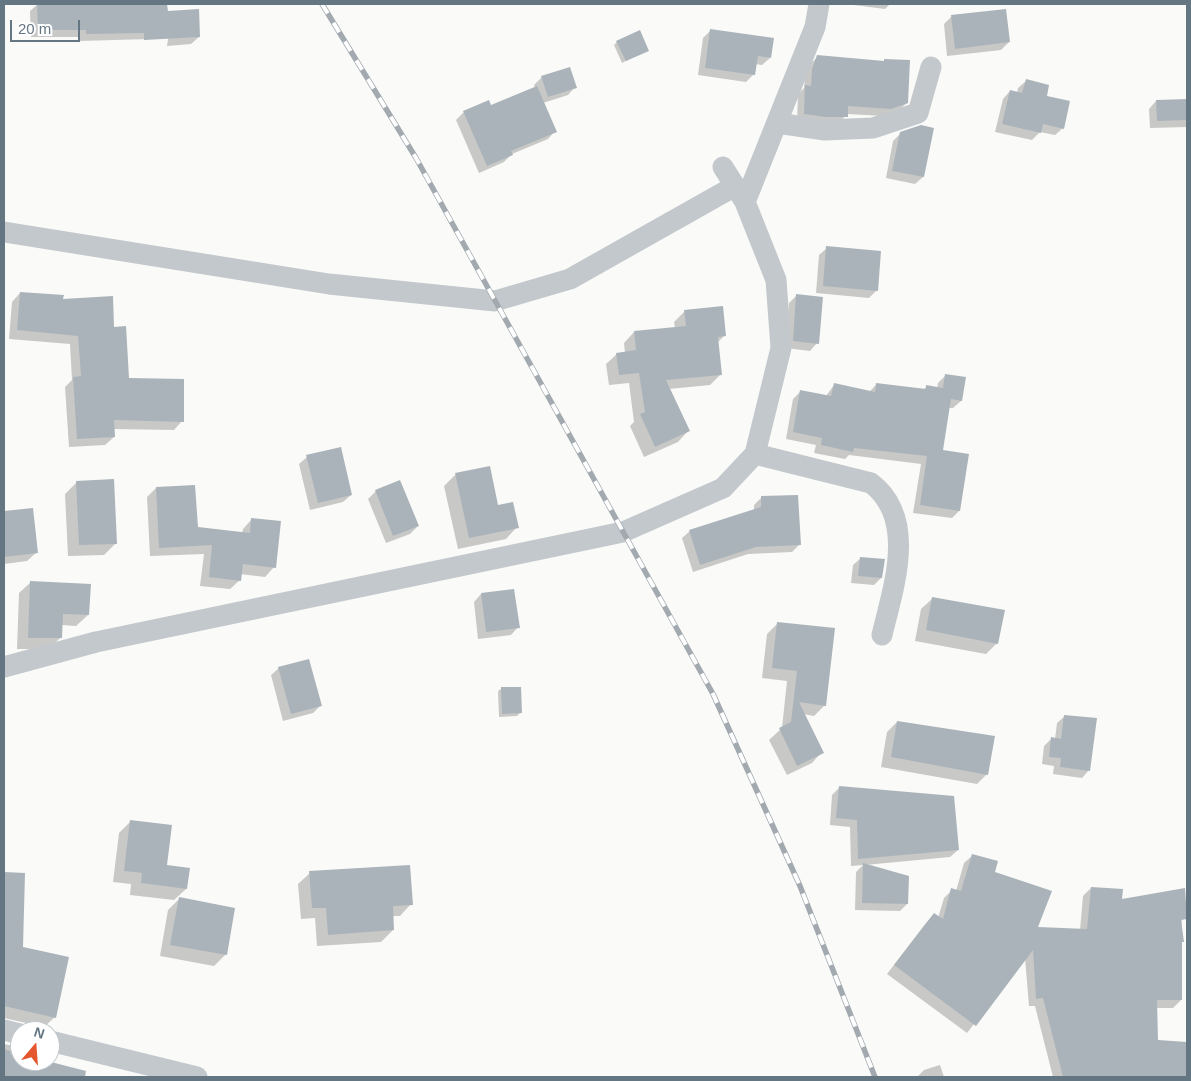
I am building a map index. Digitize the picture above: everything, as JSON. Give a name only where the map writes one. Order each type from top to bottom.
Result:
[{"type":"street","points":[[4,232],[329,284],[495,301],[570,279],[740,194],[777,122],[815,27],[819,4]]},
{"type":"street","points":[[777,122],[825,130],[872,128],[918,113],[931,67]]},
{"type":"street","points":[[4,667],[96,642],[623,532],[723,488],[755,454],[781,348],[776,280],[740,194],[723,167]]},
{"type":"street","points":[[755,454],[871,483],[882,492],[896,518],[900,537],[892,594],[882,636]]},
{"type":"street","points":[[60,1043],[197,1077]]},
{"type":"building","points":[[37,4],[167,4],[168,11],[199,9],[200,37],[144,40],[144,33],[86,34],[86,30],[38,30]]},
{"type":"building","points":[[1006,9],[1010,42],[955,49],[951,15]]},
{"type":"building","points":[[710,29],[774,38],[771,58],[758,56],[755,75],[705,68]]},
{"type":"building","points":[[640,30],[649,51],[626,61],[616,41]]},
{"type":"building","points":[[817,55],[884,61],[884,59],[910,60],[908,103],[891,109],[848,106],[848,117],[804,114],[805,85],[811,86],[812,69]]},
{"type":"building","points":[[570,67],[577,88],[548,97],[541,76]]},
{"type":"building","points":[[1026,79],[1049,85],[1047,96],[1070,101],[1064,129],[1043,124],[1041,133],[1002,124],[1010,90],[1022,93]]},
{"type":"building","points":[[537,86],[557,132],[511,151],[513,155],[487,166],[463,111],[489,100],[491,105]]},
{"type":"building","points":[[1187,99],[1187,120],[1157,121],[1156,100]]},
{"type":"building","points":[[921,125],[934,128],[924,177],[892,171],[900,132]]},
{"type":"building","points":[[826,246],[881,251],[878,291],[823,286]]},
{"type":"building","points":[[20,292],[64,295],[63,299],[113,296],[114,327],[126,326],[129,378],[184,379],[184,422],[114,420],[115,437],[77,439],[73,377],[81,376],[78,336],[17,330]]},
{"type":"building","points":[[796,294],[823,297],[819,344],[793,341]]},
{"type":"building","points":[[723,306],[726,336],[718,337],[722,375],[666,380],[690,431],[655,447],[640,414],[645,412],[639,373],[619,375],[616,353],[636,350],[634,331],[686,326],[684,310]]},
{"type":"building","points":[[945,374],[966,377],[962,401],[951,399],[943,450],[969,454],[960,511],[920,505],[927,456],[854,448],[853,452],[821,445],[822,438],[793,432],[800,390],[831,396],[834,383],[875,392],[876,383],[926,389],[926,385],[943,388]]},
{"type":"building","points":[[341,447],[352,495],[318,503],[306,455]]},
{"type":"building","points":[[490,466],[498,505],[513,502],[519,528],[469,538],[455,473]]},
{"type":"building","points":[[114,479],[117,544],[79,545],[76,481]]},
{"type":"building","points":[[400,480],[419,526],[393,536],[375,490]]},
{"type":"building","points":[[195,485],[198,527],[250,533],[251,518],[281,521],[276,568],[243,564],[241,581],[209,577],[212,545],[159,548],[156,487]]},
{"type":"building","points":[[798,495],[801,545],[756,547],[700,565],[689,530],[761,507],[761,496]]},
{"type":"building","points":[[33,508],[38,553],[4,557],[4,511]]},
{"type":"building","points":[[860,557],[885,559],[882,578],[858,576]]},
{"type":"building","points":[[30,581],[91,584],[89,615],[63,614],[62,638],[28,638]]},
{"type":"building","points":[[514,589],[520,628],[486,632],[481,593]]},
{"type":"building","points":[[932,597],[1005,610],[998,644],[926,630]]},
{"type":"building","points":[[777,622],[835,628],[826,706],[799,702],[824,753],[797,766],[779,728],[791,722],[797,671],[772,668]]},
{"type":"building","points":[[309,659],[322,706],[291,714],[278,667]]},
{"type":"building","points":[[501,687],[521,687],[522,713],[502,714]]},
{"type":"building","points":[[1064,715],[1097,718],[1090,771],[1060,767],[1061,758],[1049,757],[1051,737],[1061,739]]},
{"type":"building","points":[[897,721],[995,736],[988,775],[891,757]]},
{"type":"building","points":[[839,786],[954,796],[959,850],[858,859],[857,820],[836,818]]},
{"type":"building","points":[[130,820],[172,825],[167,865],[190,868],[187,889],[141,883],[142,873],[124,871]]},
{"type":"building","points":[[972,854],[998,861],[995,872],[1052,891],[1038,927],[1087,929],[1091,887],[1123,889],[1122,899],[1185,888],[1187,919],[1181,920],[1184,942],[1182,942],[1182,1000],[1157,1000],[1158,1040],[1187,1042],[1187,1077],[1063,1077],[1043,998],[1036,999],[1033,950],[976,1026],[894,965],[934,913],[943,919],[951,888],[961,891]]},
{"type":"building","points":[[863,863],[909,876],[908,904],[862,903]]},
{"type":"building","points":[[410,865],[413,905],[393,906],[394,930],[328,935],[326,908],[312,908],[309,871]]},
{"type":"building","points":[[4,872],[25,873],[23,947],[69,957],[56,1018],[4,1006]]},
{"type":"building","points":[[179,897],[235,908],[227,955],[170,945]]},
{"type":"building","points":[[4,1049],[10,1051],[10,1071],[60,1071],[60,1064],[86,1071],[85,1077],[4,1077]]},
{"type":"railway","points":[[322,4],[416,158],[713,694],[800,886],[875,1077]]}]
